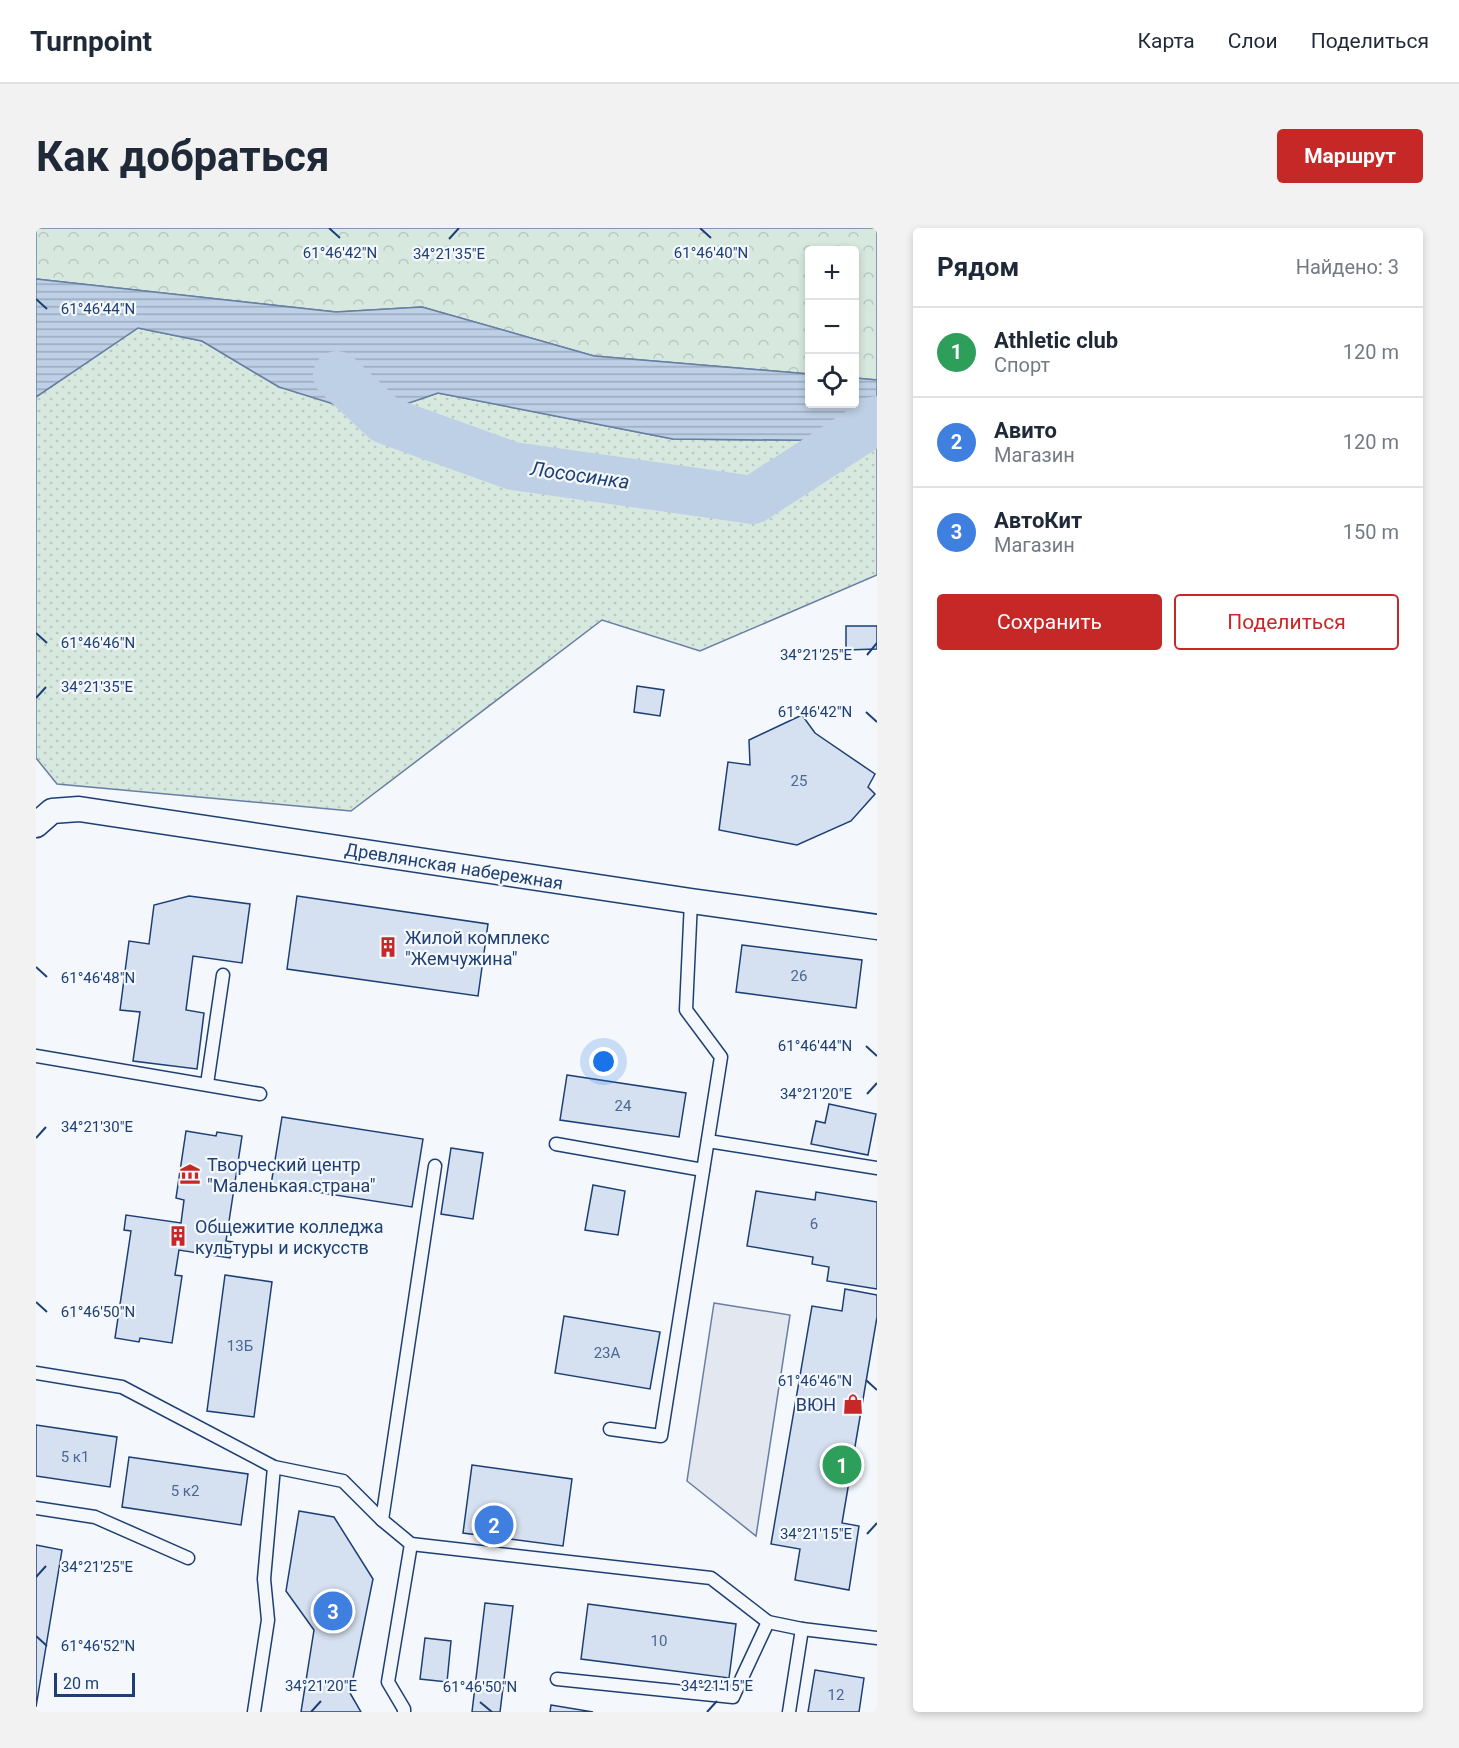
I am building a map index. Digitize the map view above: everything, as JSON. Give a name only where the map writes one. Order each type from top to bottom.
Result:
[{"type":"street","name":"Древлянская набережная","points":[[36,825],[52,811],[79,809],[877,927]]},
{"type":"lane","points":[[610,1429],[661,1436],[722,1057],[686,1010],[691,901]]},
{"type":"lane","points":[[207,1084],[223,975]]},
{"type":"lane","points":[[36,1056],[260,1094]]},
{"type":"lane","points":[[708,1141],[877,1168]]},
{"type":"lane","points":[[556,1144],[703,1170]]},
{"type":"lane","points":[[382,1520],[435,1166]]},
{"type":"lane","points":[[36,1373],[122,1387],[274,1467],[343,1481],[382,1520],[411,1544],[711,1578],[768,1622],[802,1629],[877,1638]]},
{"type":"lane","points":[[254,1712],[268,1620],[264,1579],[274,1467]]},
{"type":"lane","points":[[36,1508],[95,1517],[188,1558]]},
{"type":"lane","points":[[404,1712],[388,1682],[411,1544]]},
{"type":"lane","points":[[557,1679],[733,1697],[768,1622]]},
{"type":"lane","points":[[789,1712],[802,1629]]},
{"type":"green space","points":[[36,228],[877,228],[877,380],[859,378],[859,246],[805,246],[805,374],[594,356],[422,307],[336,312],[36,279]]},
{"type":"green space","points":[[138,328],[202,341],[279,387],[391,409],[438,393],[673,439],[877,441],[877,575],[700,651],[602,620],[351,811],[57,784],[36,758],[36,397]]},
{"type":"shaded area","points":[[714,1303],[790,1315],[756,1536],[687,1481]]},
{"type":"water","points":[[36,279],[336,312],[422,307],[594,356],[805,374],[805,408],[859,408],[859,378],[877,380],[877,441],[673,439],[438,393],[391,409],[385,420],[279,387],[202,341],[138,328],[36,397]]},
{"type":"building","points":[[846,626],[877,626],[877,649],[846,650]]},
{"type":"building","points":[[637,686],[664,690],[660,716],[634,712]]},
{"type":"building","points":[[802,715],[815,733],[875,774],[868,787],[875,794],[851,821],[797,845],[719,830],[728,762],[750,765],[749,740]]},
{"type":"building","points":[[189,896],[250,904],[242,963],[193,956],[186,1010],[204,1013],[197,1069],[133,1061],[140,1012],[120,1010],[129,941],[149,944],[154,905]]},
{"type":"building","name":"Жилой комплекс \"Жемчужина\"","points":[[297,896],[488,924],[478,996],[287,969]]},
{"type":"building","points":[[742,945],[862,960],[856,1008],[736,992]]},
{"type":"building","points":[[567,1075],[686,1093],[679,1137],[560,1120]]},
{"type":"building","points":[[829,1104],[876,1114],[868,1155],[811,1144],[816,1121],[825,1123]]},
{"type":"building","points":[[282,1117],[423,1139],[412,1207],[271,1185]]},
{"type":"building","name":"Общежитие колледжа культуры и искусств","points":[[186,1131],[216,1136],[217,1132],[242,1136],[226,1241],[233,1242],[230,1258],[179,1250],[175,1275],[182,1276],[172,1343],[140,1338],[139,1342],[115,1338],[131,1231],[124,1230],[126,1215],[181,1223],[184,1200],[176,1198]]},
{"type":"building","points":[[451,1148],[483,1153],[473,1219],[441,1214]]},
{"type":"building","points":[[593,1185],[625,1191],[618,1235],[585,1230]]},
{"type":"building","points":[[756,1191],[815,1200],[816,1192],[877,1202],[877,1289],[827,1281],[829,1267],[812,1264],[813,1257],[747,1246]]},
{"type":"building","points":[[225,1275],[272,1282],[254,1417],[207,1411]]},
{"type":"building","points":[[845,1289],[877,1295],[877,1317],[842,1523],[859,1526],[849,1590],[795,1580],[800,1549],[771,1544],[812,1306],[842,1311]]},
{"type":"building","points":[[564,1316],[660,1332],[650,1389],[555,1373]]},
{"type":"building","points":[[36,1425],[117,1437],[110,1487],[36,1476]]},
{"type":"building","points":[[129,1457],[248,1474],[241,1525],[122,1507]]},
{"type":"building","points":[[472,1465],[572,1479],[563,1546],[463,1533]]},
{"type":"building","points":[[299,1511],[334,1517],[373,1579],[350,1693],[361,1712],[301,1712],[314,1630],[286,1591]]},
{"type":"building","points":[[36,1545],[62,1550],[36,1707]]},
{"type":"building","points":[[485,1603],[513,1606],[500,1712],[472,1712]]},
{"type":"building","points":[[588,1604],[736,1624],[729,1678],[581,1659]]},
{"type":"building","points":[[425,1638],[451,1641],[447,1682],[420,1679]]},
{"type":"building","points":[[815,1670],[864,1678],[859,1712],[808,1712]]},
{"type":"building","points":[[551,1705],[593,1712],[550,1712]]},
{"type":"waterway","name":"Лососинка","points":[[337,375],[385,420],[513,466],[753,500],[877,420]]},
{"type":"place","name":"Жилой комплекс \"Жемчужина\"","points":[[388,947]]},
{"type":"place","name":"Творческий центр \"Маленькая страна\"","points":[[190,1174]]},
{"type":"place","name":"Общежитие колледжа культуры и искусств","points":[[178,1236]]},
{"type":"place","name":"ВЮН","points":[[853,1404]]},
{"type":"place","name":"Athletic club","points":[[842,1465]]},
{"type":"place","name":"Авито","points":[[494,1525]]},
{"type":"place","name":"АвтоКит","points":[[333,1611]]}]
